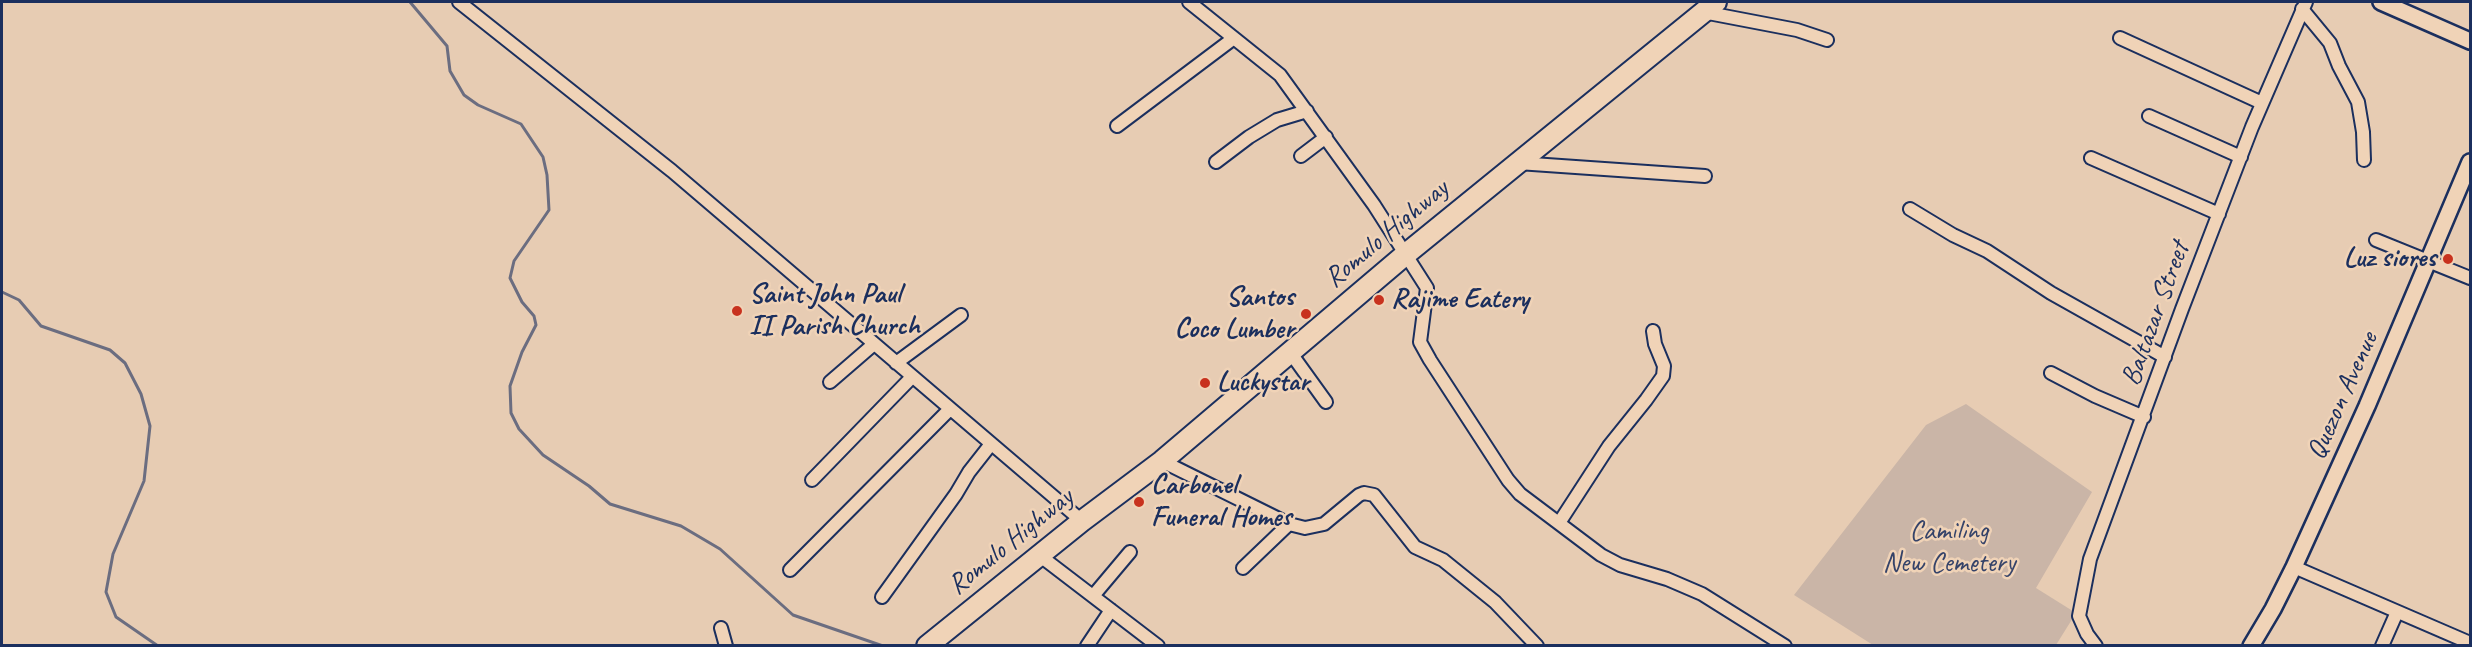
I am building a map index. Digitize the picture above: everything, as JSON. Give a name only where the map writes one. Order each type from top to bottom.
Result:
[{"type":"highway","name":"Romulo Highway","points":[[927,645],[1161,461],[1406,254],[1709,7]]},
{"type":"street","points":[[459,2],[672,171],[1082,521]]},
{"type":"street","points":[[1189,2],[1280,75],[1326,137],[1406,254],[1427,288],[1420,342],[1508,480],[1520,494],[1601,555],[1702,594],[1785,645]]},
{"type":"street","points":[[2381,2],[2470,41]]},
{"type":"street","points":[[2304,5],[2330,43],[2338,66],[2358,102],[2363,132],[2364,160]]},
{"type":"street","name":"Baltazar Street","points":[[2096,645],[2087,634],[2079,616],[2090,559],[2218,214],[2262,102],[2304,5]]},
{"type":"street","points":[[1709,7],[1827,40]]},
{"type":"street","points":[[1117,126],[1234,38]]},
{"type":"street","points":[[2120,38],[2262,102]]},
{"type":"street","points":[[1216,162],[1249,137],[1277,120],[1307,111]]},
{"type":"street","points":[[2149,116],[2241,157]]},
{"type":"street","points":[[1301,156],[1326,137]]},
{"type":"street","points":[[2091,158],[2218,214]]},
{"type":"street","name":"Quezon Avenue","points":[[2251,645],[2273,609],[2294,567],[2430,261],[2470,162]]},
{"type":"street","points":[[1518,163],[1705,176]]},
{"type":"street","points":[[1910,209],[1953,235],[1987,251],[2050,293],[2165,357]]},
{"type":"street","points":[[2376,240],[2470,278]]},
{"type":"street","points":[[896,363],[960,315]]},
{"type":"street","points":[[1558,523],[1609,446],[1663,376],[1664,366],[1655,344],[1653,331]]},
{"type":"street","points":[[830,382],[874,344]]},
{"type":"street","points":[[1290,352],[1326,402]]},
{"type":"street","points":[[2051,374],[2144,417]]},
{"type":"street","points":[[812,480],[912,376]]},
{"type":"street","points":[[790,570],[950,409]]},
{"type":"street","points":[[882,597],[991,444]]},
{"type":"street","points":[[1161,461],[1289,524],[1305,528],[1314,528],[1324,524],[1364,492],[1374,495],[1415,547],[1443,560],[1495,602],[1537,645]]},
{"type":"street","points":[[1243,568],[1289,524]]},
{"type":"street","points":[[1093,596],[1130,552]]},
{"type":"street","points":[[1039,555],[1158,645]]},
{"type":"street","points":[[2294,567],[2470,643]]},
{"type":"street","points":[[1087,645],[1111,610]]},
{"type":"street","points":[[2382,645],[2397,612]]},
{"type":"street","points":[[721,628],[726,645]]},
{"type":"green space","name":"Camiling New Cemetery","points":[[1966,404],[2092,492],[2036,588],[2076,613],[2056,645],[1873,645],[1794,595],[1926,425]]},
{"type":"waterway","points":[[410,2],[447,46],[450,71],[464,95],[478,105],[521,124],[543,157],[547,175],[549,210],[514,261],[510,278],[522,302],[534,316],[536,325],[522,352],[510,386],[511,413],[519,429],[543,455],[589,486],[610,504],[681,526],[720,549],[793,615],[883,646]]},
{"type":"waterway","points":[[2,292],[19,300],[41,326],[110,350],[125,363],[141,394],[150,426],[144,481],[113,554],[106,592],[116,617],[158,646]]},
{"type":"place","name":"Luz siores","points":[[2448,259]]},
{"type":"place","name":"Rajime Eatery","points":[[1379,300]]},
{"type":"place","name":"Saint John Paul II Parish Church","points":[[737,311]]},
{"type":"place","name":"Santos Coco Lumber","points":[[1306,314]]},
{"type":"place","name":"Luckystar","points":[[1205,383]]},
{"type":"place","name":"Carbonel Funeral Homes","points":[[1139,502]]}]
